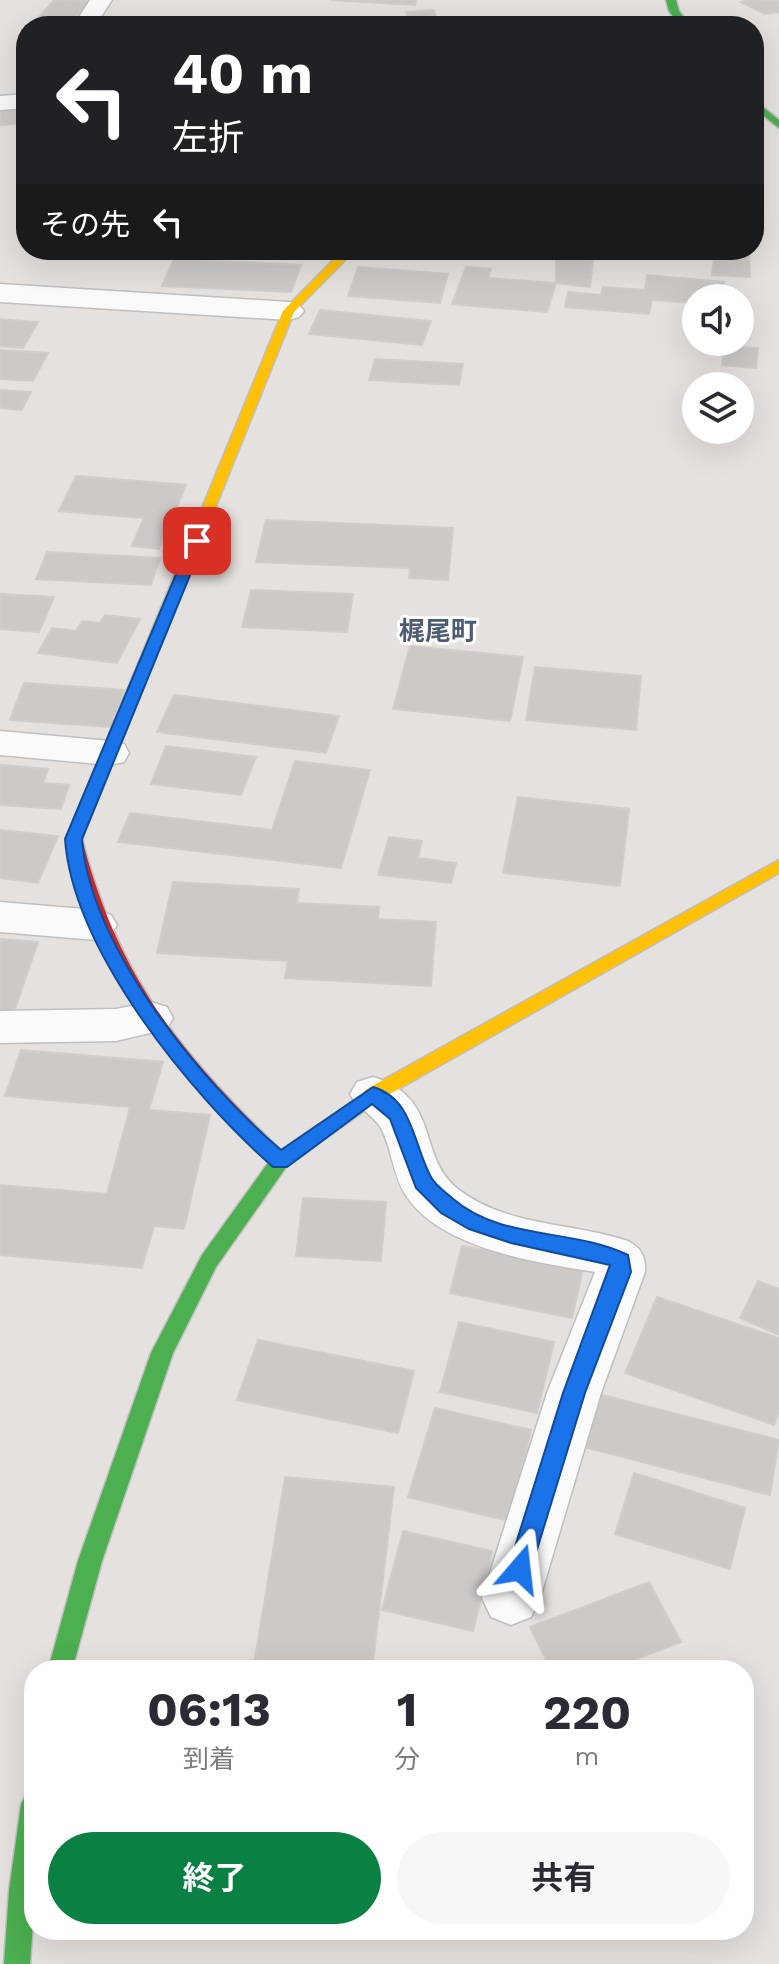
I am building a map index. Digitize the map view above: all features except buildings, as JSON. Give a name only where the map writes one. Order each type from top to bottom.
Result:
[{"type":"street","points":[[280,1161],[244,1130],[160,1033],[96,925],[75,855],[74,839],[289,311],[339,260]]},
{"type":"street","points":[[0,293],[289,311]]},
{"type":"street","points":[[0,743],[110,753]]},
{"type":"street","points":[[63,1660],[90,1561],[162,1353],[209,1261],[280,1161],[373,1094],[779,866]]},
{"type":"street","points":[[0,917],[96,925]]},
{"type":"street","points":[[0,1027],[116,1025],[151,1018]]},
{"type":"street","points":[[373,1094],[398,1115],[423,1183],[449,1207],[476,1223],[502,1232],[610,1255],[621,1261],[620,1272],[574,1393],[511,1598]]},
{"type":"street","points":[[17,1964],[24,1877]]},
{"type":"traffic: fast","points":[[671,0],[678,16]]},
{"type":"traffic: fast","points":[[764,112],[779,125]]},
{"type":"traffic: fast","points":[[63,1660],[90,1561],[162,1353],[209,1261],[280,1161],[372,1095]]},
{"type":"traffic: fast","points":[[17,1964],[24,1877]]},
{"type":"traffic: slow","points":[[74,839],[289,311],[339,260]]},
{"type":"traffic: slow","points":[[372,1095],[779,866]]},
{"type":"traffic: jam","points":[[74,839],[86,887],[103,932],[150,1016],[211,1092],[280,1161]]},
{"type":"district","name":"梶尾町","points":[[438,631]]},
{"type":"route","points":[[197,541],[74,839],[75,855],[96,925],[160,1033],[244,1130],[280,1161],[373,1094],[398,1115],[418,1174],[430,1191],[449,1207],[476,1223],[511,1235],[610,1255],[621,1261],[620,1272],[574,1393],[520,1569]]}]
